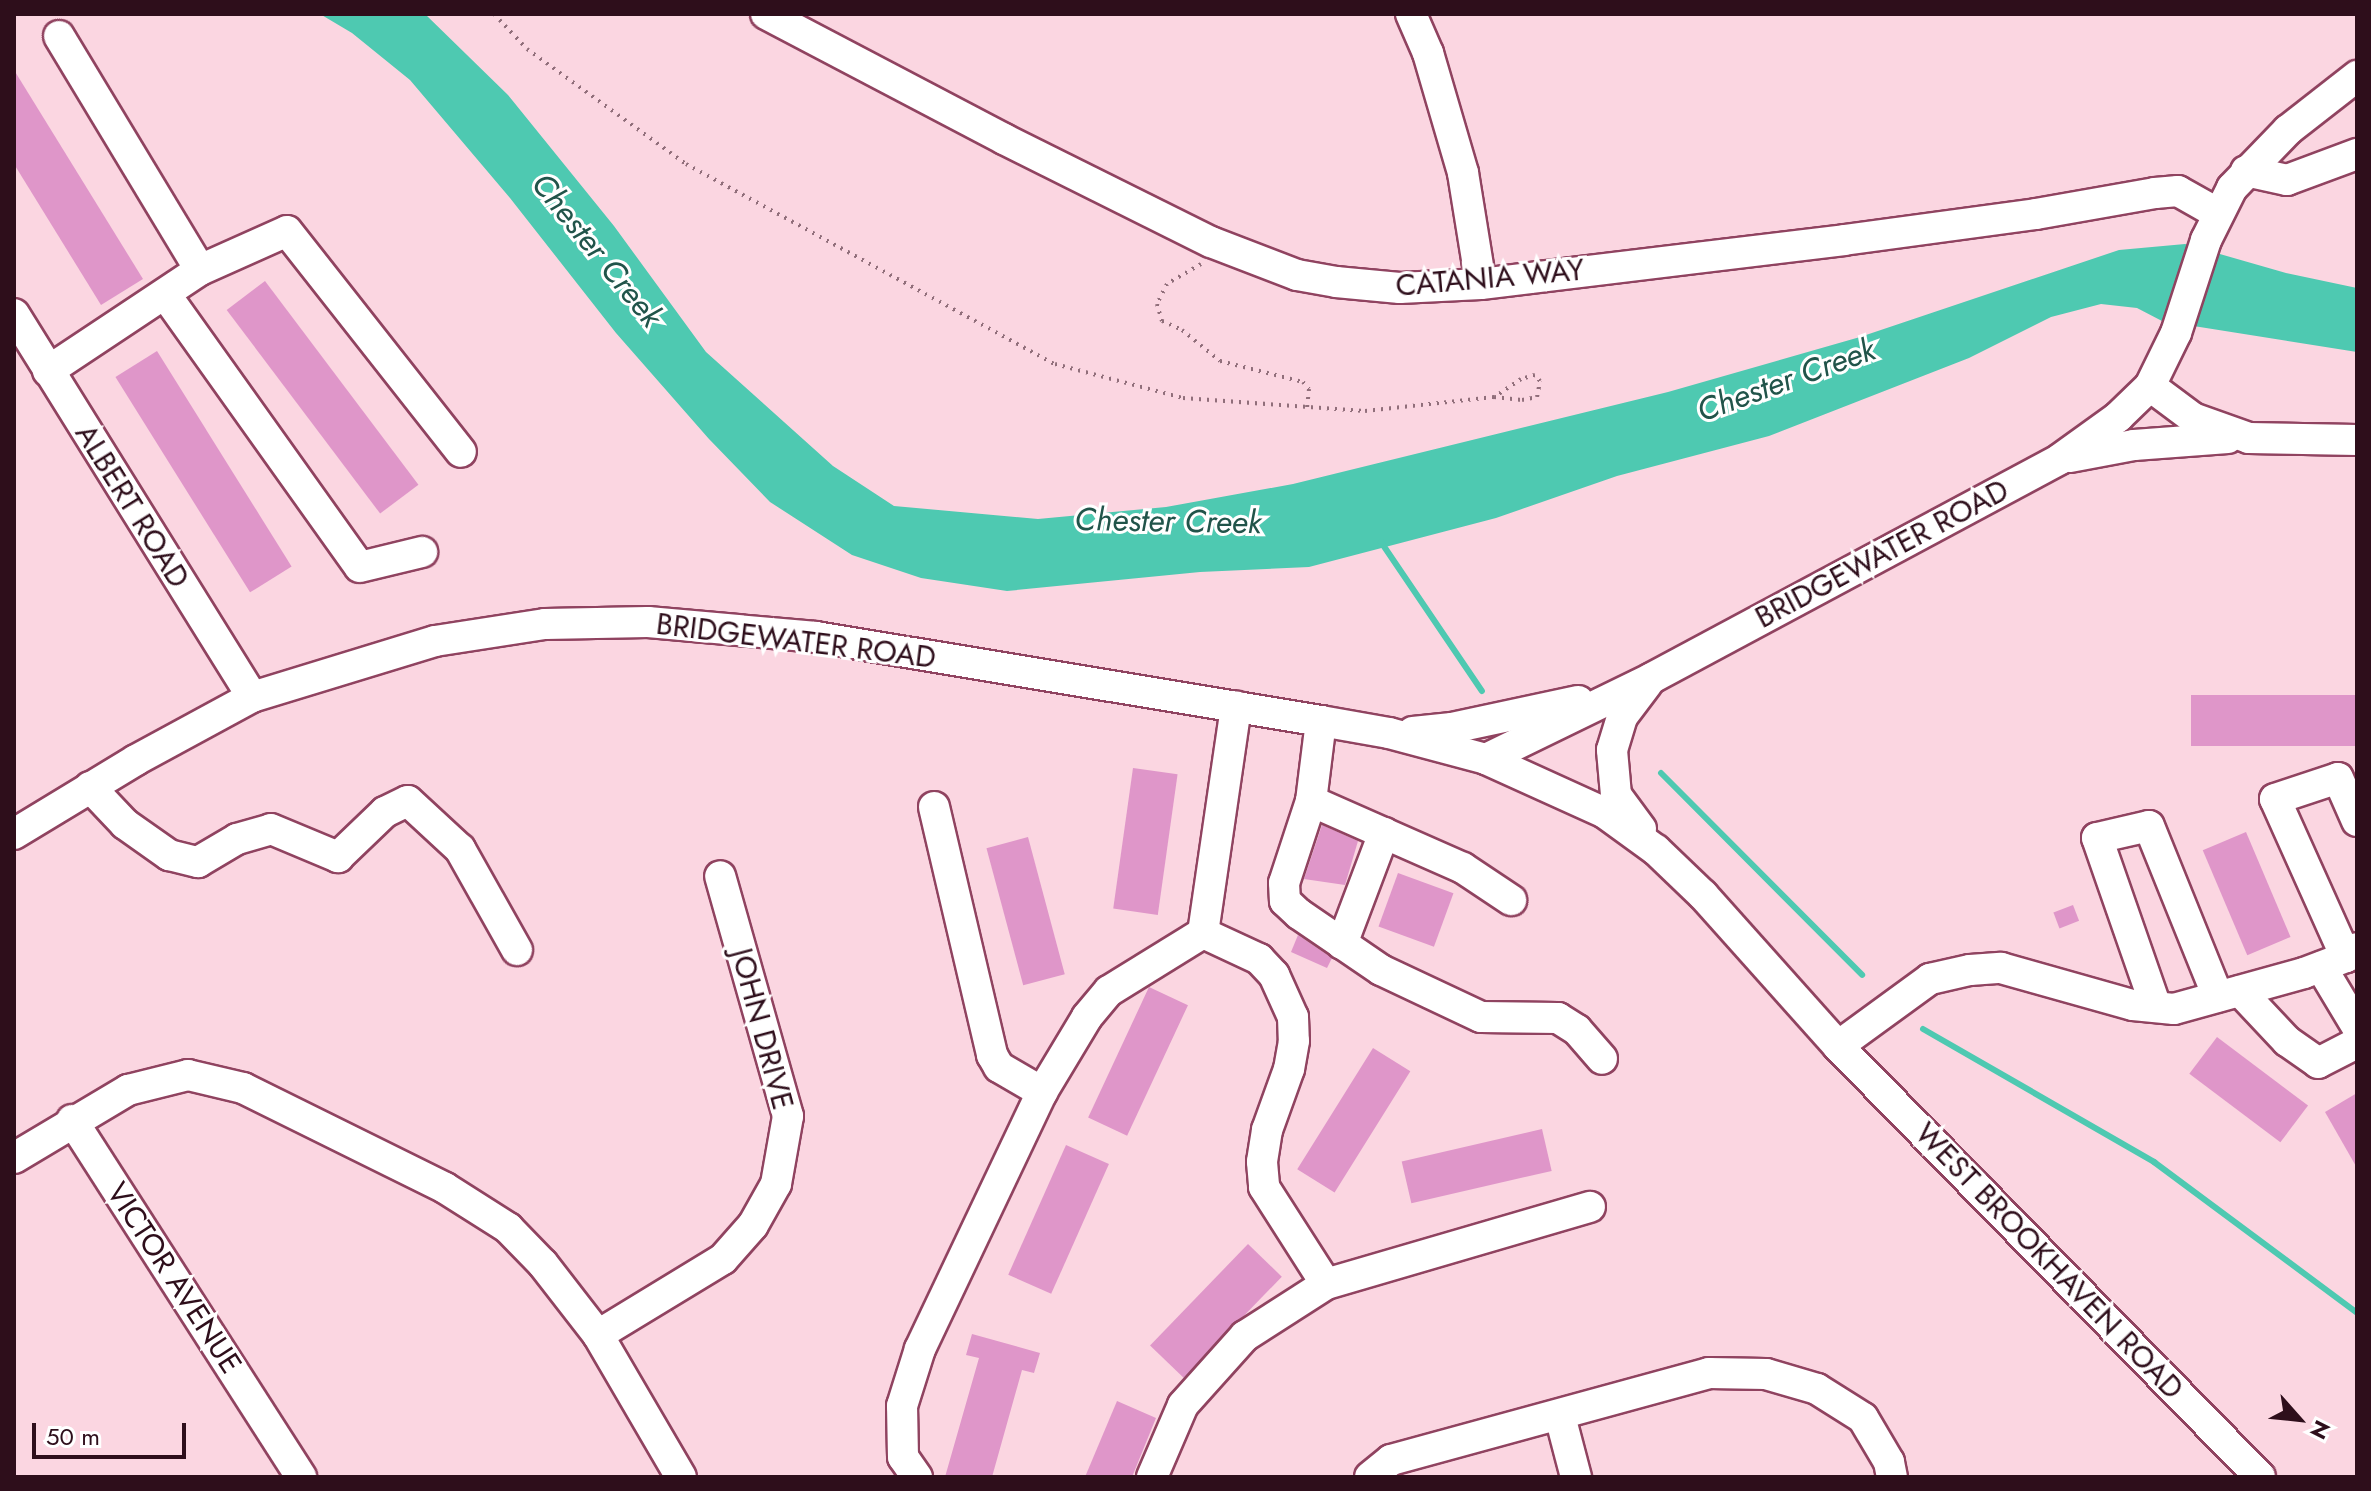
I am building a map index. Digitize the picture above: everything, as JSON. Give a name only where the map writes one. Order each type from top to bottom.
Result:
[{"type":"street","name":"CATANIA WAY","points":[[766,14],[1004,139],[1220,246],[1297,275],[1336,282],[1400,288],[1481,284],[2021,216],[2178,191],[2212,227]]},
{"type":"street","points":[[1411,14],[1428,53],[1463,173],[1481,284]]},
{"type":"street","points":[[59,36],[200,270]]},
{"type":"street","name":"BRIDGEWATER ROAD","points":[[16,826],[252,697],[449,638],[545,624],[648,622],[816,637],[1389,733],[1486,759],[1652,678],[2060,459],[2118,417],[2150,386],[2176,333],[2212,227],[2246,171],[2288,130],[2357,76]]},
{"type":"street","points":[[2246,171],[2287,180],[2357,154]]},
{"type":"street","points":[[48,371],[200,270],[287,231],[461,452]]},
{"type":"street","points":[[165,294],[360,567],[422,552]]},
{"type":"street","name":"ALBERT ROAD","points":[[14,314],[252,697]]},
{"type":"street","points":[[2150,386],[2193,418],[2249,438]]},
{"type":"street","points":[[2060,459],[2134,445],[2249,438],[2357,440]]},
{"type":"street","points":[[1389,733],[1452,728],[1526,713],[1652,678]]},
{"type":"street","points":[[1652,678],[1631,701],[1614,734],[1611,771],[1616,795],[1656,850]]},
{"type":"street","points":[[1203,933],[1236,706]]},
{"type":"street","points":[[1321,721],[1311,801],[1284,883],[1285,901],[1381,970],[1481,1017],[1558,1018],[1577,1030],[1602,1059]]},
{"type":"street","name":"WEST BROOKHAVEN ROAD","points":[[1486,759],[1605,813],[1656,850],[1703,895],[1838,1046],[2260,1477]]},
{"type":"street","points":[[2357,821],[2338,778],[2275,799],[2341,957],[2357,1027]]},
{"type":"street","points":[[90,787],[125,824],[169,855],[198,862],[237,839],[271,829],[338,857],[385,812],[408,801],[460,849],[517,950]]},
{"type":"street","points":[[1311,801],[1463,868],[1511,900]]},
{"type":"street","points":[[934,807],[992,1055],[999,1067],[1042,1092]]},
{"type":"street","points":[[2156,1007],[2097,838],[2149,826],[2229,994],[2318,1063],[2357,1043]]},
{"type":"street","points":[[1342,944],[1384,833]]},
{"type":"street","name":"JOHN DRIVE","points":[[598,1335],[723,1259],[753,1225],[776,1184],[788,1116],[720,876]]},
{"type":"street","points":[[917,1477],[903,1457],[902,1406],[920,1349],[1042,1092],[1087,1017],[1109,991],[1203,933]]},
{"type":"street","points":[[1203,933],[1259,959],[1274,975],[1293,1017],[1294,1041],[1289,1069],[1267,1130],[1262,1162],[1264,1187],[1326,1284]]},
{"type":"street","points":[[1838,1046],[1930,979],[1970,970],[2001,968],[2133,1005],[2174,1009],[2341,957]]},
{"type":"street","points":[[14,1158],[72,1120],[128,1090],[188,1075],[243,1088],[445,1188],[508,1228],[543,1264],[598,1335],[681,1477]]},
{"type":"street","name":"VICTOR AVENUE","points":[[72,1120],[301,1477]]},
{"type":"street","points":[[1152,1477],[1183,1405],[1203,1382],[1245,1336],[1326,1284],[1590,1207]]},
{"type":"street","points":[[1370,1477],[1391,1460],[1709,1373],[1766,1374],[1817,1389],[1863,1418],[1889,1462],[1892,1477]]},
{"type":"street","points":[[1560,1416],[1576,1477]]},
{"type":"path","points":[[494,14],[527,49],[686,164],[1055,364],[1183,398],[1365,411],[1494,397],[1522,400],[1537,397],[1540,381],[1535,375],[1521,379],[1494,397]]},
{"type":"path","points":[[1220,246],[1199,266],[1167,284],[1157,304],[1162,321],[1182,330],[1220,361],[1303,382],[1309,389],[1307,408]]},
{"type":"water","name":"Chester Creek","points":[[320,14],[425,14],[508,95],[614,226],[706,352],[833,466],[894,506],[1038,519],[1166,507],[1293,484],[1668,392],[1860,337],[2119,250],[2185,244],[2286,273],[2357,288],[2357,352],[2162,321],[2137,308],[2101,304],[2051,317],[1969,358],[1769,436],[1617,476],[1496,518],[1309,567],[1200,572],[1007,591],[921,578],[852,555],[770,502],[709,439],[616,333],[510,198],[410,80],[352,33]]},
{"type":"building","points":[[14,70],[143,279],[101,305],[14,164]]},
{"type":"building","points":[[265,281],[418,485],[380,514],[227,310]]},
{"type":"building","points":[[157,351],[292,566],[250,592],[115,377]]},
{"type":"building","points":[[2191,695],[2357,695],[2357,746],[2191,746]]},
{"type":"building","points":[[1133,768],[1178,774],[1158,915],[1113,909]]},
{"type":"building","points":[[1322,825],[1358,841],[1345,885],[1304,879]]},
{"type":"building","points":[[2246,832],[2291,937],[2247,955],[2203,850]]},
{"type":"building","points":[[1028,837],[1065,974],[1023,985],[986,848]]},
{"type":"building","points":[[1398,873],[1453,893],[1434,947],[1379,927]]},
{"type":"building","points":[[2073,905],[2079,921],[2059,928],[2053,913]]},
{"type":"building","points":[[1298,935],[1332,958],[1327,968],[1291,952]]},
{"type":"building","points":[[1149,987],[1188,1005],[1127,1136],[1088,1118]]},
{"type":"building","points":[[2217,1037],[2308,1106],[2280,1142],[2189,1074]]},
{"type":"building","points":[[1373,1048],[1410,1071],[1335,1193],[1297,1169]]},
{"type":"building","points":[[2357,1093],[2357,1168],[2325,1112]]},
{"type":"building","points":[[1542,1129],[1552,1171],[1411,1203],[1402,1161]]},
{"type":"building","points":[[1066,1145],[1109,1164],[1051,1294],[1008,1275]]},
{"type":"building","points":[[1248,1244],[1282,1277],[1184,1378],[1150,1345]]},
{"type":"building","points":[[972,1334],[1040,1353],[1034,1373],[1022,1370],[992,1477],[945,1477],[979,1358],[966,1355]]},
{"type":"building","points":[[1117,1401],[1156,1418],[1132,1477],[1085,1477]]},
{"type":"waterway","points":[[1381,542],[1482,691]]},
{"type":"waterway","points":[[1661,773],[1862,975]]},
{"type":"waterway","points":[[1923,1029],[2154,1162],[2357,1313]]}]
